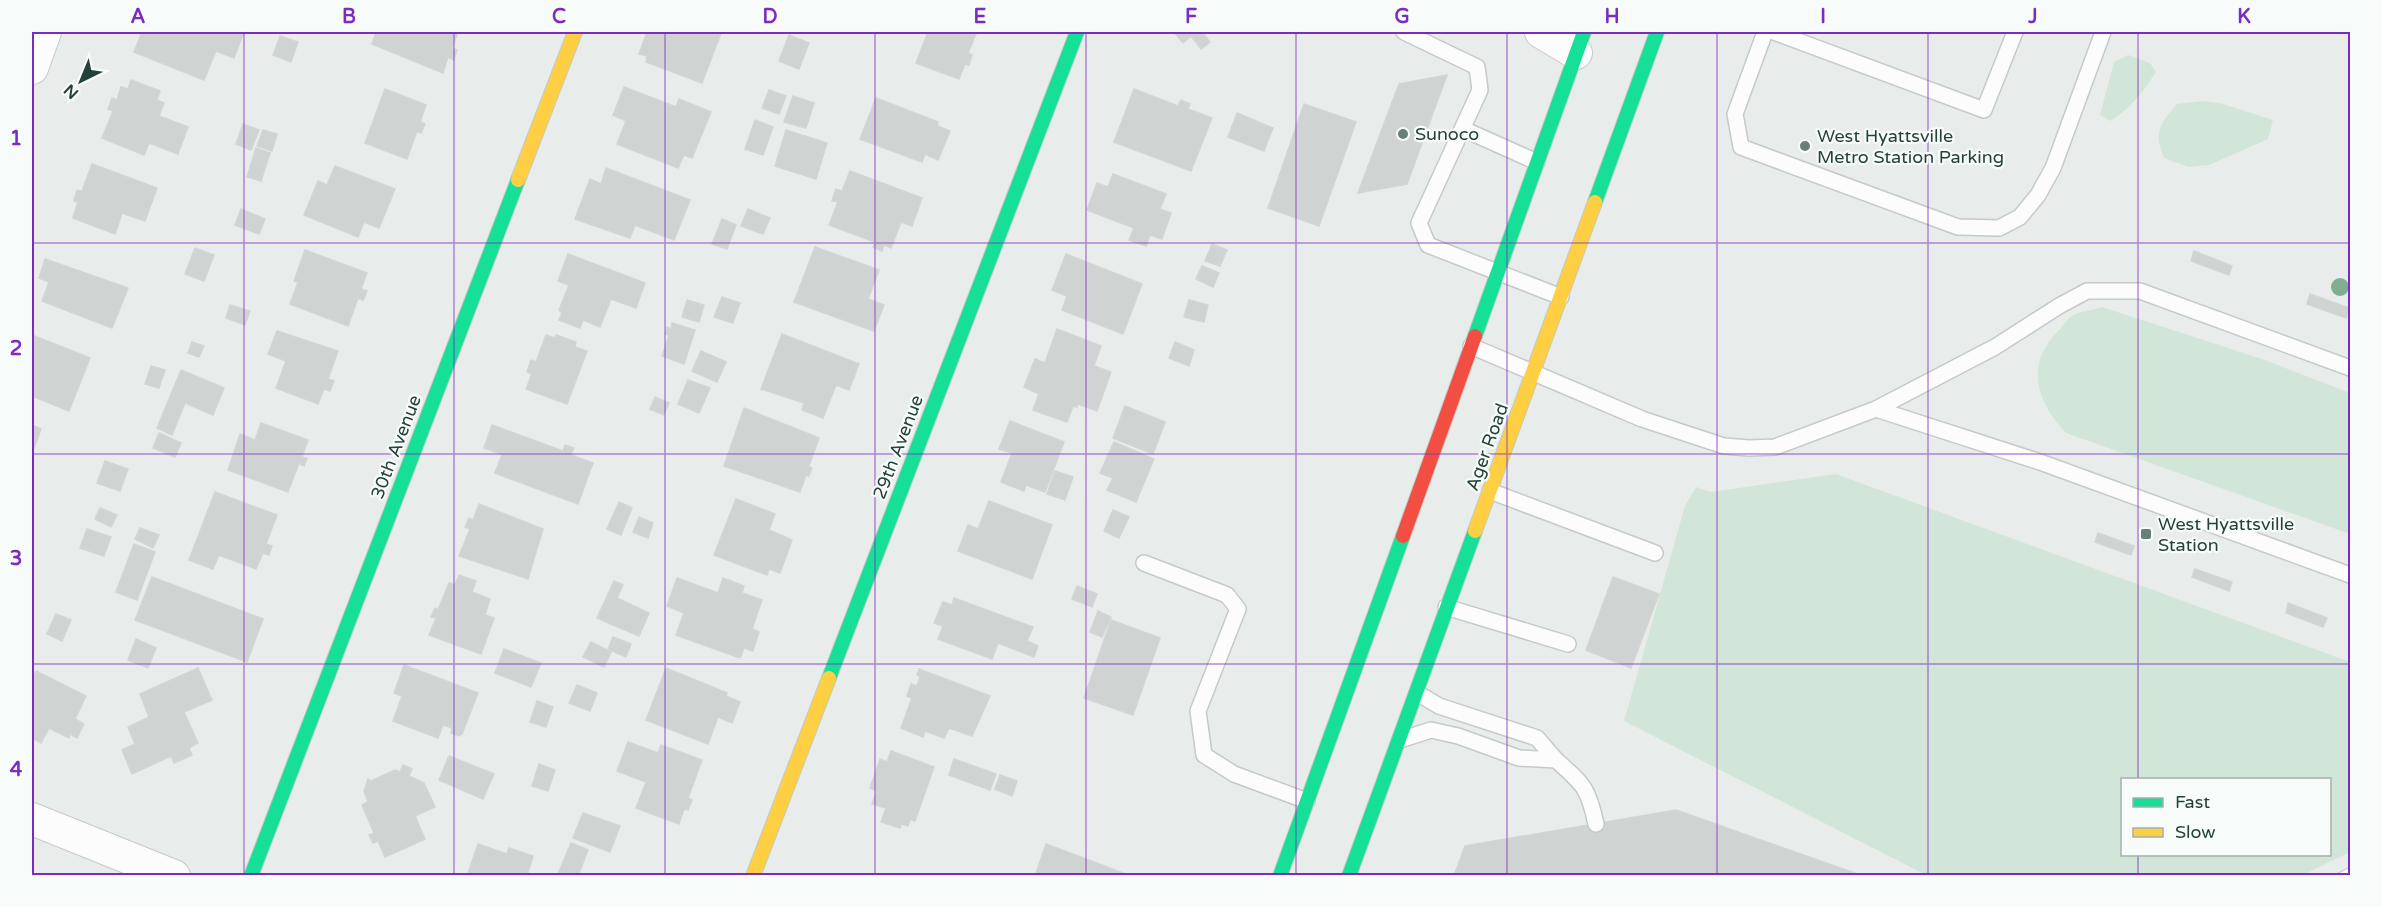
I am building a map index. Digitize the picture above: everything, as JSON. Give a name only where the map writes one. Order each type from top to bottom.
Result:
[{"type":"main road","name":"30th Avenue","points":[[251,876],[575,32]]},
{"type":"main road","name":"29th Avenue","points":[[753,876],[1077,32]]},
{"type":"main road","name":"Ager Road","points":[[1349,876],[1657,32]]},
{"type":"main road","points":[[1280,876],[1580,42]]},
{"type":"street","points":[[32,68],[45,32]]},
{"type":"street","points":[[1541,32],[1580,42]]},
{"type":"street","points":[[32,819],[174,876]]},
{"type":"lane","points":[[1404,32],[1477,67],[1480,90],[1419,223],[1428,245],[1497,274],[1561,297]]},
{"type":"lane","points":[[1765,32],[1735,114],[1741,147],[1958,227],[1999,228],[2020,217],[2053,168],[2103,32]]},
{"type":"lane","points":[[1774,32],[1984,110],[2014,32]]},
{"type":"lane","points":[[1463,129],[1537,162]]},
{"type":"lane","points":[[1471,346],[1642,419],[1724,446],[1776,447],[1876,409],[1995,347],[2087,291],[2140,291],[2350,368]]},
{"type":"lane","points":[[1876,409],[2040,462],[2350,575]]},
{"type":"lane","points":[[1490,491],[1655,553]]},
{"type":"lane","points":[[1144,563],[1227,595],[1238,609],[1198,711],[1204,755],[1234,774],[1307,801]]},
{"type":"lane","points":[[1446,607],[1568,644]]},
{"type":"lane","points":[[1417,693],[1439,706],[1536,738],[1584,785],[1590,796],[1596,824]]},
{"type":"lane","points":[[1400,740],[1431,730],[1458,736],[1519,758],[1556,760]]},
{"type":"green space","points":[[2128,55],[2150,63],[2156,72],[2136,100],[2110,121],[2100,115],[2114,62]]},
{"type":"green space","points":[[2203,101],[2220,103],[2273,120],[2268,139],[2209,165],[2189,167],[2164,158],[2159,135],[2166,117],[2177,104]]},
{"type":"green space","points":[[2102,307],[2265,360],[2350,393],[2350,534],[2066,433],[2048,409],[2038,384],[2041,357],[2047,344],[2070,317]]},
{"type":"green space","points":[[1836,474],[2350,662],[2350,852],[2303,875],[1926,875],[1624,721],[1685,506],[1696,487],[1711,492]]},
{"type":"building","points":[[142,32],[244,32],[234,58],[216,51],[204,80],[134,52]]},
{"type":"building","points":[[376,32],[458,32],[452,48],[457,50],[454,60],[448,57],[443,73],[372,44]]},
{"type":"building","points":[[647,32],[721,33],[702,83],[646,62],[647,56],[639,54]]},
{"type":"building","points":[[928,32],[977,32],[968,53],[972,55],[969,65],[965,64],[959,79],[916,63]]},
{"type":"building","points":[[1174,32],[1202,32],[1210,42],[1201,49],[1191,36],[1183,43]]},
{"type":"building","points":[[789,35],[809,43],[799,69],[779,61]]},
{"type":"building","points":[[280,36],[298,42],[291,62],[273,55]]},
{"type":"building","name":"Sunoco","points":[[1447,75],[1407,184],[1358,193],[1399,84]]},
{"type":"building","points":[[131,80],[160,91],[157,100],[164,103],[159,116],[188,127],[178,154],[149,143],[144,155],[102,138],[113,111],[108,109],[112,98],[117,100],[121,87],[128,89]]},
{"type":"building","points":[[624,87],[676,107],[679,99],[711,112],[692,158],[684,155],[678,168],[617,144],[626,121],[613,115]]},
{"type":"building","points":[[385,89],[426,105],[420,122],[425,124],[421,133],[417,131],[407,159],[365,143]]},
{"type":"building","points":[[1134,89],[1178,106],[1181,100],[1190,104],[1188,109],[1212,118],[1191,171],[1114,142]]},
{"type":"building","points":[[769,90],[786,96],[779,114],[762,108]]},
{"type":"building","points":[[793,96],[814,103],[806,128],[784,122]]},
{"type":"building","points":[[876,98],[938,122],[937,126],[950,131],[938,160],[925,154],[922,162],[860,139]]},
{"type":"building","points":[[1304,104],[1356,122],[1319,226],[1268,208]]},
{"type":"building","points":[[1237,113],[1273,128],[1264,151],[1228,137]]},
{"type":"building","points":[[755,120],[773,127],[763,155],[745,149]]},
{"type":"building","points":[[243,124],[259,130],[251,150],[236,144]]},
{"type":"building","points":[[263,130],[277,134],[272,151],[257,146]]},
{"type":"building","points":[[786,130],[827,143],[816,179],[775,166]]},
{"type":"building","points":[[256,148],[270,153],[261,181],[247,177]]},
{"type":"building","points":[[92,164],[157,188],[145,221],[122,213],[115,234],[73,218],[78,202],[74,201],[77,190],[82,191]]},
{"type":"building","points":[[335,166],[395,189],[379,228],[364,222],[358,237],[304,215],[318,181],[327,185]]},
{"type":"building","points":[[606,168],[690,200],[674,240],[635,225],[630,238],[575,219],[590,179],[601,184]]},
{"type":"building","points":[[850,171],[922,198],[912,226],[901,222],[891,248],[884,245],[882,251],[873,247],[875,242],[829,225],[838,202],[832,201],[836,189],[842,191]]},
{"type":"building","points":[[1113,174],[1166,194],[1160,209],[1171,213],[1162,239],[1150,235],[1146,246],[1129,240],[1134,228],[1087,210],[1097,183],[1108,187]]},
{"type":"building","points":[[241,209],[265,219],[259,234],[235,225]]},
{"type":"building","points":[[748,209],[770,218],[763,234],[741,226]]},
{"type":"building","points":[[722,219],[736,225],[727,249],[712,244]]},
{"type":"building","points":[[1212,244],[1227,250],[1220,266],[1205,261]]},
{"type":"building","points":[[815,247],[879,270],[868,299],[884,305],[874,331],[794,302]]},
{"type":"building","points":[[195,248],[214,255],[204,281],[185,274]]},
{"type":"building","points":[[305,250],[367,273],[361,289],[367,291],[363,300],[358,298],[348,326],[290,304],[298,282],[294,281]]},
{"type":"building","points":[[2194,251],[2232,266],[2229,275],[2191,261]]},
{"type":"building","points":[[568,254],[645,283],[636,308],[611,299],[600,327],[583,320],[580,328],[559,320],[562,313],[559,310],[569,285],[558,281]]},
{"type":"building","points":[[1066,254],[1142,284],[1123,334],[1062,310],[1067,296],[1052,290]]},
{"type":"building","points":[[45,259],[128,288],[112,328],[42,301],[49,282],[39,278]]},
{"type":"building","points":[[1202,266],[1219,273],[1213,287],[1196,279]]},
{"type":"building","points":[[2310,294],[2349,308],[2346,318],[2307,304]]},
{"type":"building","points":[[722,297],[740,303],[733,323],[714,317]]},
{"type":"building","points":[[687,300],[704,305],[699,322],[682,317]]},
{"type":"building","points":[[1189,300],[1208,305],[1204,322],[1184,317]]},
{"type":"building","points":[[230,305],[250,311],[245,325],[226,318]]},
{"type":"building","points":[[672,323],[695,330],[684,364],[662,356],[669,335],[665,334],[667,327],[671,329]]},
{"type":"building","points":[[1057,329],[1101,346],[1094,366],[1111,372],[1097,411],[1078,404],[1077,407],[1073,406],[1067,422],[1033,410],[1039,394],[1024,387],[1035,359],[1045,363]]},
{"type":"building","points":[[277,331],[338,351],[328,379],[334,381],[330,391],[324,389],[318,404],[276,388],[286,361],[268,354]]},
{"type":"building","points":[[782,334],[859,364],[849,390],[836,385],[823,418],[802,410],[804,403],[761,389]]},
{"type":"building","points":[[32,335],[90,358],[69,411],[32,396]]},
{"type":"building","points":[[546,335],[555,338],[556,335],[576,342],[575,347],[587,351],[567,404],[526,389],[532,374],[527,372],[531,360],[536,362]]},
{"type":"building","points":[[192,342],[204,346],[199,357],[188,353]]},
{"type":"building","points":[[1175,342],[1194,350],[1189,366],[1169,358]]},
{"type":"building","points":[[701,351],[726,362],[717,382],[692,371]]},
{"type":"building","points":[[151,366],[165,370],[159,388],[145,384]]},
{"type":"building","points":[[181,370],[224,388],[213,415],[185,403],[172,435],[157,428]]},
{"type":"building","points":[[688,380],[710,388],[699,413],[678,404]]},
{"type":"building","points":[[655,397],[669,403],[664,415],[650,409]]},
{"type":"building","points":[[1125,406],[1165,422],[1153,454],[1113,438]]},
{"type":"building","points":[[744,408],[819,438],[809,466],[812,468],[809,476],[806,475],[800,492],[724,466]]},
{"type":"building","points":[[1010,421],[1064,442],[1045,492],[1026,485],[1024,491],[1001,482],[1012,453],[999,449]]},
{"type":"building","points":[[261,423],[308,440],[302,457],[307,458],[304,466],[299,463],[288,492],[228,470],[240,434],[255,440]]},
{"type":"building","points":[[32,425],[41,429],[32,454]]},
{"type":"building","points":[[492,425],[563,451],[565,445],[574,448],[571,455],[593,463],[578,504],[495,473],[502,454],[484,448]]},
{"type":"building","points":[[159,433],[181,443],[175,457],[153,448]]},
{"type":"building","points":[[1114,442],[1154,459],[1136,502],[1107,490],[1113,478],[1100,473]]},
{"type":"building","points":[[105,461],[128,469],[120,491],[97,483]]},
{"type":"building","points":[[1055,471],[1073,477],[1065,500],[1047,494]]},
{"type":"building","points":[[215,492],[277,515],[266,544],[272,546],[269,555],[263,553],[256,569],[219,555],[213,569],[189,560]]},
{"type":"building","points":[[736,499],[775,514],[769,530],[792,540],[780,573],[769,569],[767,575],[714,555]]},
{"type":"building","points":[[989,501],[1052,525],[1032,579],[958,551],[968,525],[978,529]]},
{"type":"building","points":[[619,502],[632,508],[621,535],[607,529]]},
{"type":"building","points":[[479,504],[543,529],[528,579],[459,556],[470,529],[465,527],[469,518],[473,520]]},
{"type":"building","points":[[100,508],[117,515],[111,527],[95,519]]},
{"type":"building","points":[[1113,510],[1129,517],[1119,538],[1104,531]]},
{"type":"building","points":[[639,517],[653,523],[648,538],[633,532]]},
{"type":"building","points":[[140,528],[159,535],[153,548],[135,539]]},
{"type":"building","points":[[87,529],[111,537],[104,556],[80,548]]},
{"type":"building","points":[[2098,533],[2134,546],[2131,555],[2095,542]]},
{"type":"building","points":[[134,544],[155,552],[137,600],[116,592]]},
{"type":"building","points":[[2195,569],[2232,582],[2229,591],[2192,577]]},
{"type":"building","points":[[459,575],[476,581],[472,592],[490,599],[485,615],[494,618],[481,654],[429,635],[436,618],[431,617],[435,608],[438,610],[449,583],[455,585]]},
{"type":"building","points":[[152,577],[263,619],[247,662],[135,620]]},
{"type":"building","points":[[1613,577],[1659,594],[1631,668],[1586,650]]},
{"type":"building","points":[[677,578],[718,593],[723,578],[744,586],[742,593],[762,600],[752,629],[759,632],[753,651],[744,648],[740,658],[676,635],[684,613],[667,606]]},
{"type":"building","points":[[614,581],[623,585],[617,598],[649,613],[639,636],[597,618]]},
{"type":"building","points":[[1077,586],[1097,594],[1092,607],[1072,599]]},
{"type":"building","points":[[954,598],[1033,627],[1027,641],[1038,646],[1034,657],[998,643],[992,659],[938,639],[943,626],[934,623],[943,602],[952,605]]},
{"type":"building","points":[[2288,603],[2327,618],[2323,627],[2286,613]]},
{"type":"building","points":[[1098,611],[1111,617],[1102,637],[1090,632]]},
{"type":"building","points":[[56,614],[71,620],[62,641],[47,634]]},
{"type":"building","points":[[1111,620],[1160,638],[1133,715],[1084,698]]},
{"type":"building","points":[[613,637],[631,644],[626,657],[608,649]]},
{"type":"building","points":[[136,639],[156,648],[148,668],[128,660]]},
{"type":"building","points":[[591,642],[611,652],[604,667],[583,657]]},
{"type":"building","points":[[504,649],[541,663],[531,687],[495,673]]},
{"type":"building","points":[[404,665],[478,693],[462,734],[459,736],[451,733],[452,728],[443,725],[438,738],[393,721],[402,696],[394,693]]},
{"type":"building","points":[[198,668],[212,700],[184,712],[198,743],[189,748],[192,755],[174,763],[171,756],[132,774],[122,750],[135,744],[128,727],[149,717],[140,694]]},
{"type":"building","points":[[666,668],[727,693],[726,696],[740,702],[732,723],[718,717],[708,744],[646,720]]},
{"type":"building","points":[[919,669],[990,696],[972,736],[949,728],[944,738],[925,731],[923,737],[901,728],[912,698],[907,696],[911,684],[917,686],[920,677],[917,675]]},
{"type":"building","points":[[36,671],[86,696],[75,719],[84,724],[77,738],[70,734],[69,738],[49,728],[41,743],[32,738],[32,680]]},
{"type":"building","points":[[577,685],[597,693],[590,711],[569,703]]},
{"type":"building","points":[[537,701],[553,707],[546,727],[530,722]]},
{"type":"building","points":[[628,742],[658,753],[661,745],[702,760],[688,798],[692,800],[688,810],[684,809],[679,824],[636,808],[646,782],[617,771]]},
{"type":"building","points":[[891,751],[934,767],[915,821],[910,819],[908,826],[901,824],[900,828],[881,822],[886,808],[872,804],[877,791],[870,788],[880,759],[887,762]]},
{"type":"building","points":[[449,756],[494,774],[483,799],[439,780]]},
{"type":"building","points":[[954,759],[996,774],[990,790],[949,775]]},
{"type":"building","points":[[539,764],[555,770],[548,791],[532,786]]},
{"type":"building","points":[[403,765],[412,769],[409,776],[424,783],[435,807],[415,816],[425,839],[385,857],[378,841],[373,843],[369,835],[374,833],[362,805],[368,802],[364,791],[368,779],[371,781],[395,770],[400,772]]},
{"type":"building","points":[[1000,775],[1017,781],[1012,796],[995,789]]},
{"type":"building","points":[[1676,810],[1863,876],[1454,876],[1465,846]]},
{"type":"building","points":[[583,813],[620,826],[610,852],[573,838]]},
{"type":"building","points":[[571,843],[588,850],[578,876],[563,876],[558,874]]},
{"type":"building","points":[[478,844],[507,854],[509,848],[533,856],[527,876],[467,876]]},
{"type":"building","points":[[1046,844],[1131,876],[1035,876]]},
{"type":"railway","points":[[2339,876],[2350,870]]},
{"type":"traffic: fast","points":[[829,678],[1077,32]]},
{"type":"traffic: fast","points":[[1475,336],[1584,32]]},
{"type":"traffic: fast","points":[[1595,202],[1657,32]]},
{"type":"traffic: fast","points":[[251,876],[518,180]]},
{"type":"traffic: fast","points":[[1349,876],[1475,531]]},
{"type":"traffic: fast","points":[[1280,876],[1403,536]]},
{"type":"traffic: slow","points":[[518,180],[575,32]]},
{"type":"traffic: slow","points":[[1475,531],[1595,202]]},
{"type":"traffic: slow","points":[[753,876],[829,678]]},
{"type":"traffic: jam","points":[[1403,536],[1475,336]]},
{"type":"place","name":"Sunoco","points":[[1403,134]]},
{"type":"place","name":"West Hyattsville Metro Station Parking","points":[[1805,146]]},
{"type":"place","name":"West Hyattsville Station","points":[[2146,534]]}]
